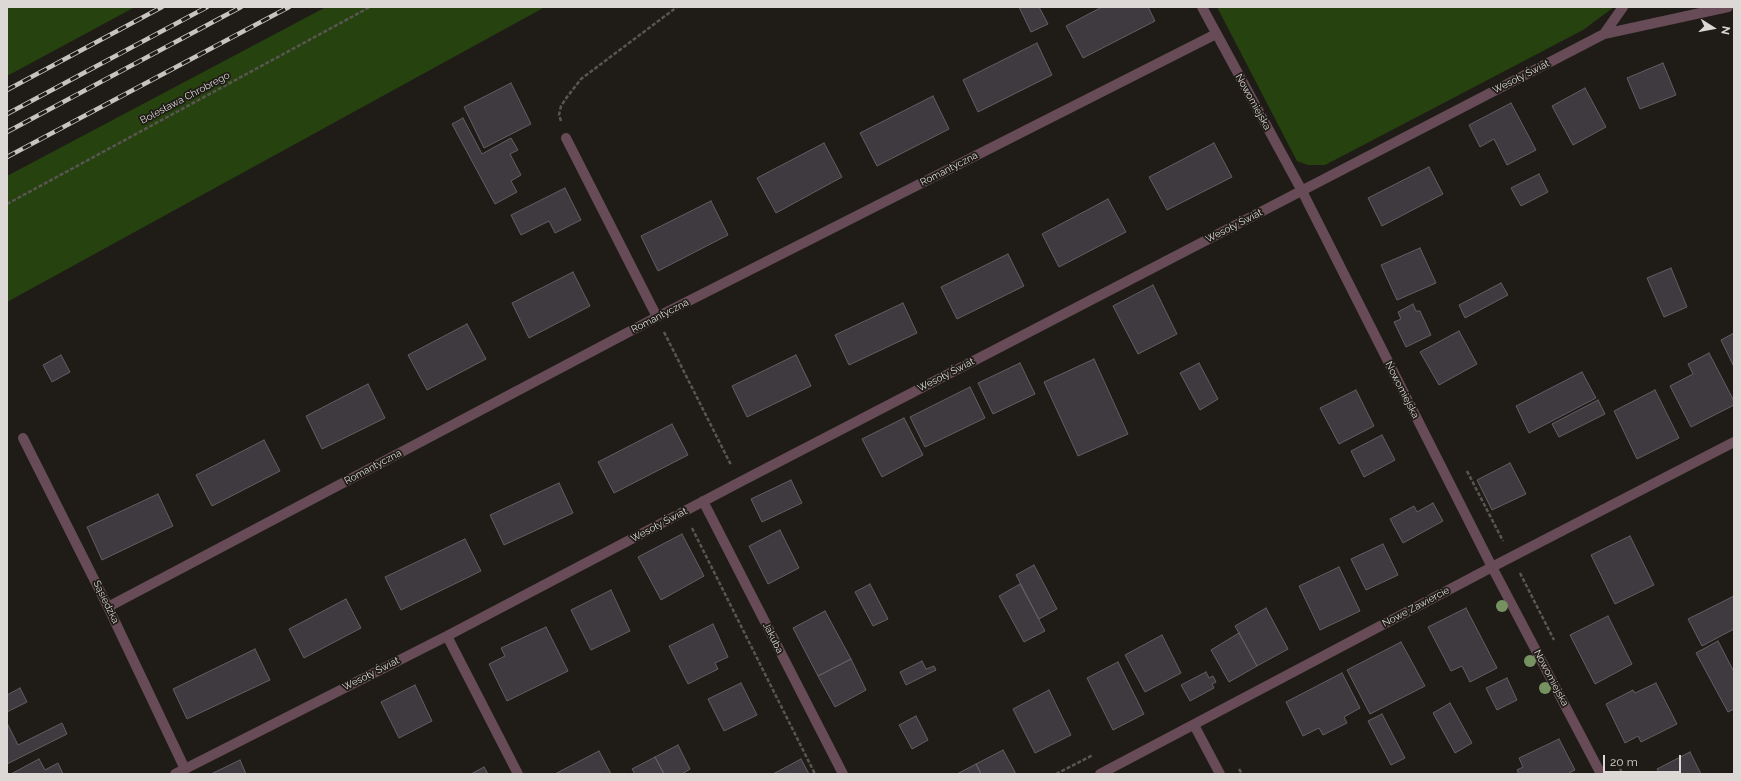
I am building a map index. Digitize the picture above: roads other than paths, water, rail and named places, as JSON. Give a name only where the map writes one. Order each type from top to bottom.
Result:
[{"type":"street","name":"Nowomiejska","points":[[1202,7],[1302,191],[1492,567],[1600,774]]},
{"type":"street","points":[[1604,34],[1623,7]]},
{"type":"street","name":"Wesoły Świat","points":[[179,772],[447,636],[703,501],[1604,34],[1728,7]]},
{"type":"street","name":"Romantyczna","points":[[108,607],[657,317],[1216,34]]},
{"type":"street","points":[[566,138],[657,317]]},
{"type":"street","name":"Sąsiedzka","points":[[23,438],[108,607],[179,772]]},
{"type":"street","name":"Nowe Zawiercie","points":[[1100,774],[1492,567],[1734,442]]},
{"type":"street","name":"Jakuba","points":[[703,501],[843,774]]},
{"type":"street","points":[[447,636],[518,774]]},
{"type":"street","points":[[1194,725],[1220,774]]},
{"type":"railway","points":[[7,90],[162,7]]},
{"type":"railway","points":[[7,114],[207,7]]},
{"type":"railway","points":[[7,132],[241,7]]},
{"type":"railway","points":[[7,157],[289,7]]}]
